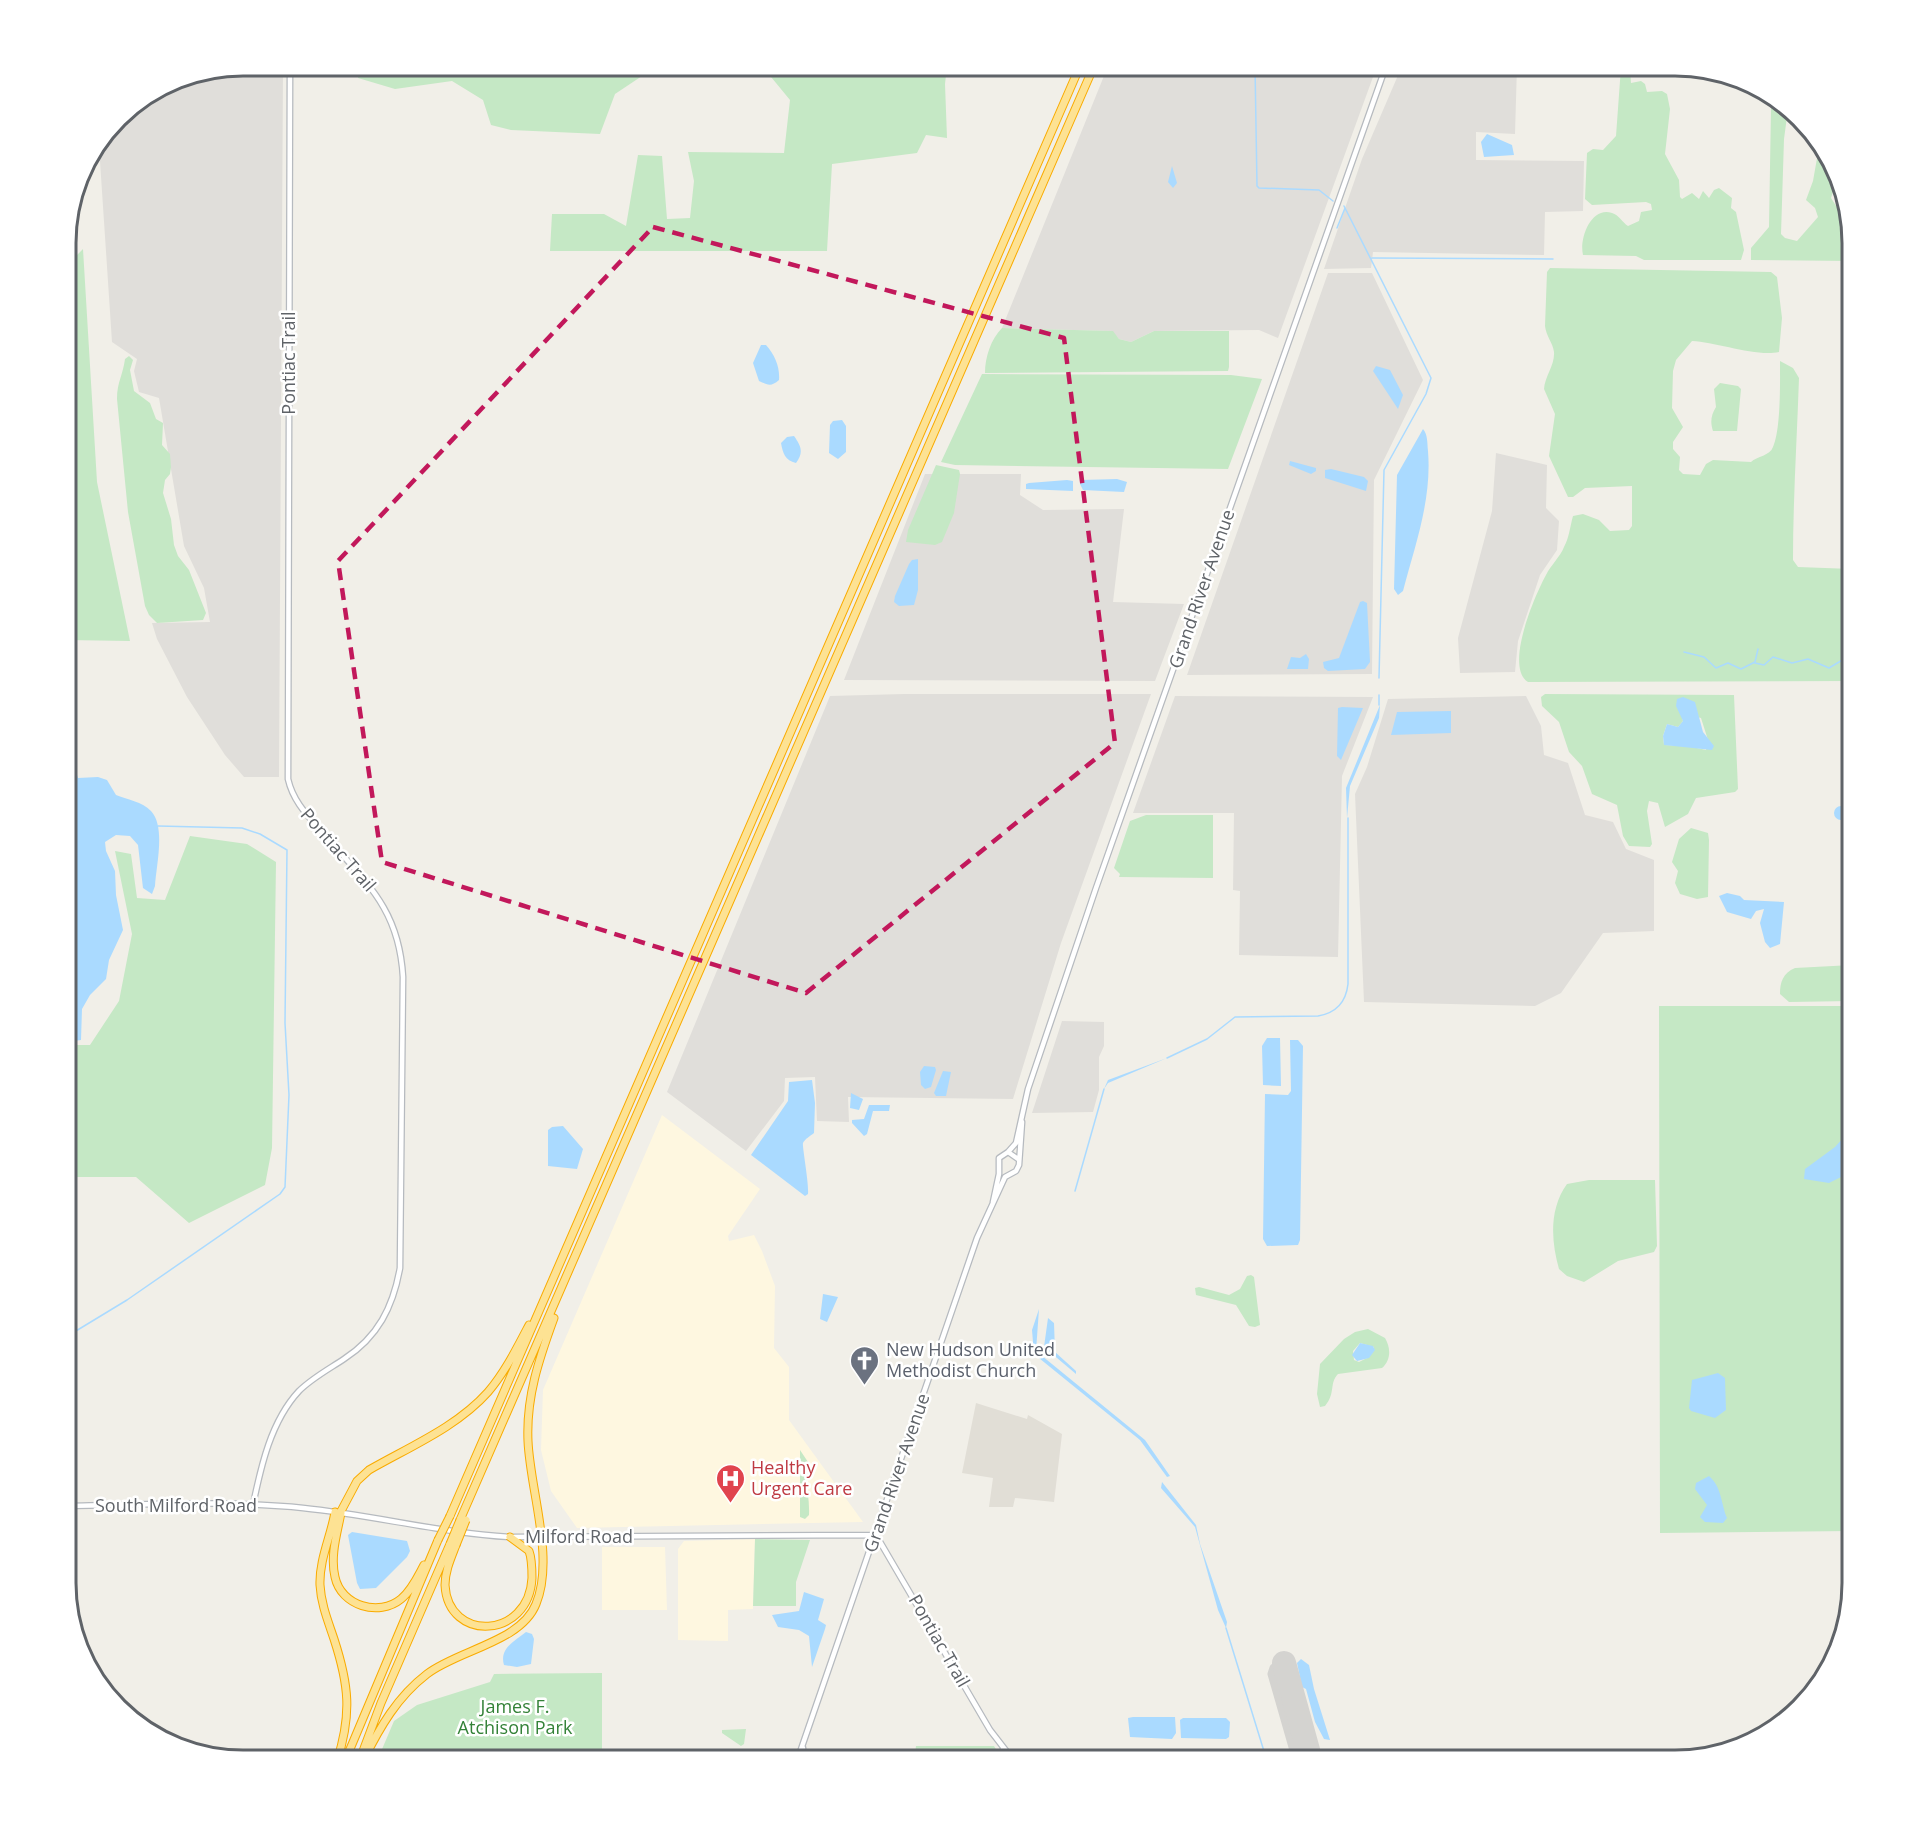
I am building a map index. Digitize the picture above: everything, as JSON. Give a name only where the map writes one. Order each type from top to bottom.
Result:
[{"type":"highway","points":[[339,1513],[333,1558],[335,1576],[342,1592],[363,1606],[383,1608],[400,1600],[411,1588],[450,1516],[1075,77]]},
{"type":"highway","points":[[365,1750],[381,1703],[453,1545],[484,1466],[652,1086],[1089,77]]},
{"type":"highway","points":[[340,1750],[346,1730],[347,1685],[325,1613],[320,1584],[322,1560],[339,1513],[357,1481],[369,1470],[454,1421],[488,1392],[515,1353],[560,1264]]},
{"type":"highway","points":[[367,1750],[390,1711],[403,1695],[427,1674],[459,1654],[514,1630],[525,1621],[539,1595],[541,1538],[529,1452],[530,1396],[539,1359],[572,1267]]},
{"type":"highway","points":[[453,1545],[446,1577],[448,1599],[456,1612],[468,1622],[491,1627],[504,1623],[520,1613],[530,1592],[532,1575],[529,1551],[510,1537]]},
{"type":"highway","points":[[350,1750],[437,1541]]},
{"type":"main road","name":"Pontiac Trail","points":[[252,1505],[276,1425],[289,1404],[307,1384],[360,1347],[384,1318],[396,1289],[401,1246],[403,977],[399,939],[382,903],[300,807],[288,778],[290,77]]},
{"type":"main road","name":"Grand River Avenue","points":[[1008,1152],[1016,1143],[1022,1113],[1096,888],[1382,77]]},
{"type":"main road","name":"Grand River Avenue","points":[[1018,1159],[1023,1137],[1022,1113]]},
{"type":"main road","points":[[1008,1152],[1018,1159],[1018,1168],[1010,1174],[999,1168],[999,1158],[1008,1152]]},
{"type":"main road","name":"Grand River Avenue","points":[[801,1750],[977,1238],[993,1202],[999,1168]]},
{"type":"main road","name":"Grand River Avenue","points":[[993,1202],[997,1200],[1005,1177],[1010,1174]]},
{"type":"main road","name":"South Milford Road","points":[[77,1506],[252,1505],[285,1507]]},
{"type":"main road","name":"Milford Road","points":[[285,1507],[339,1513],[453,1532],[510,1537],[876,1535]]},
{"type":"main road","name":"Pontiac Trail","points":[[876,1535],[1005,1750]]},
{"type":"main road","name":"Grand River Avenue","points":[[803,1745],[803,1750]]},
{"type":"highlighted area","points":[[653,227],[1064,338],[1115,743],[806,993],[382,862],[338,561]]},
{"type":"shaded area","points":[[283,77],[279,777],[244,777],[225,755],[187,697],[157,639],[152,623],[210,622],[204,588],[184,546],[159,398],[139,392],[134,371],[137,359],[112,342],[100,159],[111,142],[142,111],[160,99],[190,85],[222,78]]},
{"type":"shaded area","points":[[1104,77],[1373,77],[1278,338],[1259,330],[1154,331],[1131,342],[1119,339],[1112,331],[1002,328]]},
{"type":"shaded area","points":[[1397,77],[1517,77],[1515,134],[1476,132],[1476,160],[1584,161],[1583,211],[1545,212],[1544,255],[1373,252],[1371,268],[1324,269],[1362,159]]},
{"type":"shaded area","points":[[1328,273],[1372,273],[1423,380],[1374,480],[1372,674],[1187,675]]},
{"type":"shaded area","points":[[1496,453],[1547,465],[1546,508],[1559,521],[1557,550],[1540,575],[1518,641],[1515,672],[1460,673],[1458,638],[1492,511]]},
{"type":"shaded area","points":[[925,474],[1021,474],[1020,495],[1043,510],[1124,509],[1113,602],[1184,604],[1155,681],[844,680]]},
{"type":"shaded area","points":[[1151,694],[1061,943],[1013,1099],[848,1097],[849,1122],[817,1121],[815,1077],[785,1078],[784,1101],[746,1151],[667,1092],[830,696]]},
{"type":"shaded area","points":[[1175,696],[1373,697],[1342,776],[1338,957],[1239,955],[1240,891],[1233,890],[1234,813],[1133,813]]},
{"type":"shaded area","points":[[1526,696],[1541,726],[1544,755],[1568,763],[1585,815],[1613,822],[1626,849],[1654,860],[1654,931],[1603,933],[1561,993],[1535,1006],[1364,1002],[1355,794],[1367,767],[1388,699]]},
{"type":"shaded area","points":[[1062,1021],[1104,1022],[1104,1046],[1099,1057],[1099,1090],[1093,1112],[1032,1113]]},
{"type":"shaded area","points":[[662,1115],[760,1189],[728,1236],[729,1241],[754,1235],[762,1251],[775,1286],[774,1348],[789,1367],[789,1420],[863,1522],[577,1528],[551,1491],[541,1450],[543,1390]]},
{"type":"shaded area","points":[[976,1403],[1027,1419],[1028,1415],[1062,1434],[1054,1502],[1015,1498],[1013,1507],[989,1507],[993,1478],[962,1473]]},
{"type":"shaded area","points":[[755,1539],[753,1609],[728,1610],[728,1641],[678,1640],[678,1549],[684,1541]]},
{"type":"shaded area","points":[[602,1547],[665,1547],[667,1610],[602,1610]]},
{"type":"green space","points":[[640,77],[615,94],[600,134],[511,130],[491,125],[483,100],[452,81],[395,89],[358,78]]},
{"type":"green space","points":[[771,77],[946,77],[947,138],[926,135],[917,153],[832,164],[827,251],[550,251],[552,214],[604,214],[626,226],[638,155],[662,156],[667,219],[690,218],[694,181],[688,152],[784,153],[790,100]]},
{"type":"green space","points":[[1620,77],[1631,77],[1631,83],[1641,81],[1645,84],[1647,92],[1662,91],[1667,94],[1670,109],[1665,154],[1679,180],[1680,197],[1682,199],[1692,193],[1699,199],[1703,191],[1709,198],[1714,190],[1719,188],[1732,198],[1731,208],[1736,212],[1744,250],[1741,260],[1644,260],[1636,256],[1583,255],[1585,233],[1588,225],[1598,214],[1605,212],[1617,215],[1628,226],[1639,221],[1641,212],[1652,210],[1651,204],[1646,202],[1592,205],[1585,199],[1587,153],[1593,149],[1603,150],[1616,136]]},
{"type":"green space","points":[[1771,108],[1786,120],[1781,234],[1785,238],[1797,241],[1818,217],[1815,208],[1806,200],[1813,181],[1817,157],[1829,180],[1833,192],[1831,198],[1837,208],[1841,233],[1841,261],[1751,260],[1751,248],[1769,227]]},
{"type":"green space","points":[[83,249],[97,482],[130,641],[77,640],[77,255]]},
{"type":"green space","points":[[1550,268],[1771,272],[1777,277],[1782,318],[1779,352],[1759,353],[1692,341],[1676,360],[1673,371],[1672,408],[1683,427],[1673,442],[1673,449],[1680,457],[1679,470],[1683,474],[1700,475],[1706,464],[1713,460],[1751,462],[1769,452],[1776,439],[1780,405],[1780,361],[1793,368],[1799,378],[1793,560],[1798,567],[1841,569],[1841,681],[1528,682],[1521,674],[1520,647],[1529,614],[1546,575],[1566,544],[1573,516],[1583,514],[1599,520],[1610,531],[1629,530],[1632,526],[1632,486],[1585,488],[1573,497],[1568,497],[1549,456],[1555,414],[1544,389],[1554,357],[1545,326],[1547,272]]},
{"type":"green space","points":[[1002,328],[1113,331],[1119,339],[1131,342],[1154,331],[1229,331],[1229,367],[1228,371],[985,373],[989,349]]},
{"type":"green space","points":[[129,356],[133,360],[130,370],[134,391],[150,403],[156,419],[163,423],[162,445],[170,454],[171,467],[170,474],[165,480],[163,493],[171,519],[174,545],[178,556],[189,570],[206,613],[203,620],[157,623],[149,615],[145,606],[128,512],[117,399],[125,359]]},
{"type":"green space","points":[[982,374],[1231,375],[1262,379],[1228,469],[955,465],[941,462]]},
{"type":"green space","points":[[1720,383],[1738,386],[1741,389],[1737,431],[1713,431],[1712,419],[1716,407],[1714,389]]},
{"type":"green space","points":[[936,465],[959,470],[954,513],[942,542],[935,545],[906,542],[908,530]]},
{"type":"green space","points":[[1545,694],[1734,695],[1738,789],[1735,792],[1696,798],[1688,814],[1665,827],[1658,803],[1649,801],[1647,811],[1652,844],[1650,847],[1629,846],[1623,836],[1617,805],[1592,794],[1582,766],[1569,752],[1559,722],[1542,706],[1541,697]],"holes":[[[1681,713],[1701,718],[1708,740],[1706,750],[1688,746],[1664,745],[1663,736],[1667,724],[1678,727],[1683,721]]]},
{"type":"green space","points":[[1146,815],[1213,815],[1213,878],[1119,877],[1120,874],[1114,868],[1130,821]]},
{"type":"green space","points":[[1691,828],[1708,833],[1709,840],[1708,897],[1697,899],[1680,894],[1675,883],[1678,871],[1672,862],[1679,839]]},
{"type":"green space","points":[[190,836],[247,844],[276,862],[272,1148],[265,1185],[189,1223],[136,1177],[77,1177],[77,1045],[90,1045],[119,1001],[132,934],[115,851],[131,854],[137,898],[165,900]]},
{"type":"green space","points":[[1842,966],[1842,1001],[1789,1002],[1780,994],[1781,986],[1783,978],[1795,968]]},
{"type":"green space","points":[[1659,1006],[1842,1006],[1842,1531],[1660,1533]]},
{"type":"green space","points":[[1589,1180],[1655,1180],[1657,1246],[1654,1252],[1618,1261],[1584,1282],[1567,1276],[1559,1269],[1554,1247],[1553,1225],[1557,1204],[1567,1184]]},
{"type":"green space","points":[[1247,1276],[1254,1277],[1260,1325],[1255,1327],[1249,1326],[1236,1305],[1196,1295],[1195,1288],[1199,1287],[1229,1295],[1240,1289]]},
{"type":"green space","points":[[1368,1329],[1385,1338],[1389,1350],[1387,1361],[1382,1368],[1338,1374],[1328,1401],[1325,1406],[1320,1407],[1317,1394],[1320,1364],[1344,1339],[1355,1332]],"holes":[[[1360,1343],[1374,1347],[1369,1357],[1359,1362],[1354,1360],[1353,1351]]]},
{"type":"green space","points":[[800,1450],[808,1462],[809,1515],[805,1519],[800,1517]]},
{"type":"green space","points":[[755,1539],[810,1540],[796,1582],[796,1606],[753,1606]]},
{"type":"green space","name":"James F. Atchison Park","points":[[602,1673],[602,1750],[382,1750],[394,1721],[417,1705],[490,1682],[494,1674]]},
{"type":"green space","points":[[746,1729],[744,1744],[741,1746],[722,1733],[722,1730]]},
{"type":"green space","points":[[916,1746],[994,1746],[996,1750],[915,1750]]},
{"type":"water","points":[[1487,134],[1512,145],[1514,155],[1484,157],[1481,142]]},
{"type":"water","points":[[1172,166],[1177,183],[1173,188],[1168,182]]},
{"type":"water","points":[[761,345],[766,345],[778,366],[779,380],[772,384],[759,381],[753,363]]},
{"type":"water","points":[[1376,366],[1390,370],[1403,395],[1398,409],[1373,371]]},
{"type":"water","points":[[842,420],[846,426],[846,452],[838,459],[829,453],[830,425],[833,421]]},
{"type":"water","points":[[1423,429],[1427,439],[1429,469],[1425,505],[1403,591],[1398,595],[1394,589],[1397,475]]},
{"type":"water","points":[[794,436],[801,449],[796,463],[785,456],[781,443],[787,437]]},
{"type":"water","points":[[1290,461],[1316,468],[1316,471],[1311,474],[1289,465]]},
{"type":"water","points":[[1331,469],[1364,477],[1368,481],[1366,491],[1325,478],[1325,470]]},
{"type":"water","points":[[1117,479],[1127,482],[1124,492],[1083,490],[1080,484],[1081,480]]},
{"type":"water","points":[[1073,481],[1073,491],[1026,489],[1026,484],[1029,483]]},
{"type":"water","points":[[918,559],[918,590],[914,605],[899,606],[894,602],[895,596],[909,564],[912,560]]},
{"type":"water","points":[[1360,602],[1367,603],[1370,662],[1365,669],[1328,671],[1324,668],[1323,662],[1339,658]]},
{"type":"water","points":[[1306,654],[1309,659],[1308,669],[1287,669],[1291,657],[1300,658]]},
{"type":"water","points":[[1683,697],[1695,702],[1703,732],[1714,746],[1712,750],[1664,745],[1663,736],[1667,724],[1678,727],[1683,721],[1676,706],[1677,699]]},
{"type":"water","points":[[1380,705],[1379,718],[1350,786],[1347,818],[1346,788]]},
{"type":"water","points":[[1338,708],[1363,708],[1341,760],[1337,756]]},
{"type":"water","points":[[1451,711],[1451,733],[1391,735],[1397,712]]},
{"type":"water","points":[[77,775],[78,778],[98,777],[107,780],[116,795],[148,808],[156,818],[159,836],[155,886],[152,894],[143,888],[138,845],[130,836],[116,835],[105,842],[106,851],[115,871],[116,895],[123,930],[109,960],[106,979],[90,995],[82,1009],[81,1040],[77,1041]]},
{"type":"water","points":[[1841,806],[1841,820],[1838,820],[1834,816],[1834,810]]},
{"type":"water","points":[[1727,893],[1740,896],[1744,900],[1784,902],[1780,944],[1770,948],[1765,942],[1760,923],[1764,909],[1756,911],[1751,919],[1727,912],[1719,896]]},
{"type":"water","points":[[1267,1038],[1280,1038],[1281,1086],[1263,1085],[1262,1046]]},
{"type":"water","points":[[1290,1040],[1298,1040],[1303,1046],[1300,1240],[1298,1245],[1267,1246],[1263,1239],[1265,1094],[1288,1095],[1291,1091]]},
{"type":"water","points":[[1167,1058],[1108,1083],[1104,1089],[1108,1080]]},
{"type":"water","points":[[924,1066],[935,1067],[936,1070],[931,1087],[925,1089],[921,1085],[920,1072]]},
{"type":"water","points":[[943,1071],[951,1072],[946,1096],[936,1096],[934,1093]]},
{"type":"water","points":[[812,1080],[815,1103],[814,1133],[803,1143],[808,1189],[808,1194],[805,1196],[751,1155],[788,1101],[789,1082]]},
{"type":"water","points":[[851,1093],[863,1099],[859,1110],[850,1108]]},
{"type":"water","points":[[869,1105],[890,1105],[889,1111],[873,1111],[867,1134],[864,1136],[852,1120],[864,1119]]},
{"type":"water","points":[[563,1126],[583,1149],[577,1169],[548,1166],[548,1130],[552,1127]]},
{"type":"water","points":[[1842,1140],[1842,1177],[1829,1183],[1804,1179],[1805,1169]]},
{"type":"water","points":[[823,1294],[838,1297],[827,1322],[820,1319]]},
{"type":"water","points":[[1039,1309],[1036,1351],[1145,1440],[1170,1476],[1167,1477],[1140,1440],[1034,1354],[1032,1330]]},
{"type":"water","points":[[1048,1318],[1054,1323],[1055,1352],[1076,1371],[1076,1374],[1044,1347]]},
{"type":"water","points":[[1360,1343],[1373,1346],[1375,1350],[1369,1358],[1357,1361],[1352,1355]]},
{"type":"water","points":[[1718,1373],[1725,1378],[1726,1410],[1715,1418],[1691,1411],[1689,1408],[1692,1380]]},
{"type":"water","points":[[1709,1476],[1721,1496],[1727,1518],[1723,1523],[1705,1522],[1700,1517],[1707,1505],[1695,1489],[1696,1483]]},
{"type":"water","points":[[1162,1482],[1196,1525],[1200,1544],[1227,1622],[1226,1628],[1218,1610],[1195,1527],[1161,1488]]},
{"type":"water","points":[[352,1532],[407,1541],[410,1551],[407,1557],[376,1588],[360,1589],[348,1535]]},
{"type":"water","points":[[804,1592],[824,1599],[818,1620],[826,1625],[812,1667],[809,1636],[799,1630],[778,1627],[772,1615],[799,1611]]},
{"type":"water","points":[[526,1632],[532,1634],[534,1639],[531,1664],[517,1667],[504,1665],[506,1649]]},
{"type":"water","points":[[1301,1659],[1309,1665],[1330,1740],[1324,1739],[1315,1722],[1306,1689],[1302,1687],[1297,1663]]},
{"type":"water","points":[[1175,1717],[1176,1733],[1172,1739],[1130,1737],[1128,1718]]},
{"type":"water","points":[[1183,1718],[1226,1718],[1230,1722],[1229,1737],[1226,1739],[1181,1738],[1180,1720]]},
{"type":"waterway","points":[[1255,77],[1257,186],[1259,188],[1319,190],[1333,201]]},
{"type":"waterway","points":[[1344,206],[1431,378],[1426,394],[1384,470],[1379,678]]},
{"type":"waterway","points":[[1337,228],[1345,208]]},
{"type":"waterway","points":[[1372,258],[1553,259]]},
{"type":"waterway","points":[[1684,652],[1704,657],[1716,668],[1728,663],[1741,669],[1755,662],[1758,649]]},
{"type":"waterway","points":[[1755,663],[1764,665],[1773,657],[1792,663],[1808,659],[1829,668],[1841,661]]},
{"type":"waterway","points":[[1379,695],[1379,705]]},
{"type":"waterway","points":[[1167,1058],[1207,1039],[1235,1017],[1318,1016],[1339,1006],[1348,984],[1348,818]]},
{"type":"waterway","points":[[77,1330],[127,1300],[280,1194],[285,1187],[289,1095],[285,1023],[287,850],[260,834],[242,828],[158,826]]},
{"type":"waterway","points":[[1075,1191],[1104,1089]]},
{"type":"waterway","points":[[1226,1628],[1264,1750]]},
{"type":"taxiway","points":[[1284,1665],[1274,1668],[1272,1674],[1294,1750]]},
{"type":"runway","points":[[1284,1663],[1308,1750]]},
{"type":"place","name":"New Hudson United Methodist Church","points":[[865,1386]]},
{"type":"place","name":"Healthy Urgent Care","points":[[730,1504]]}]
